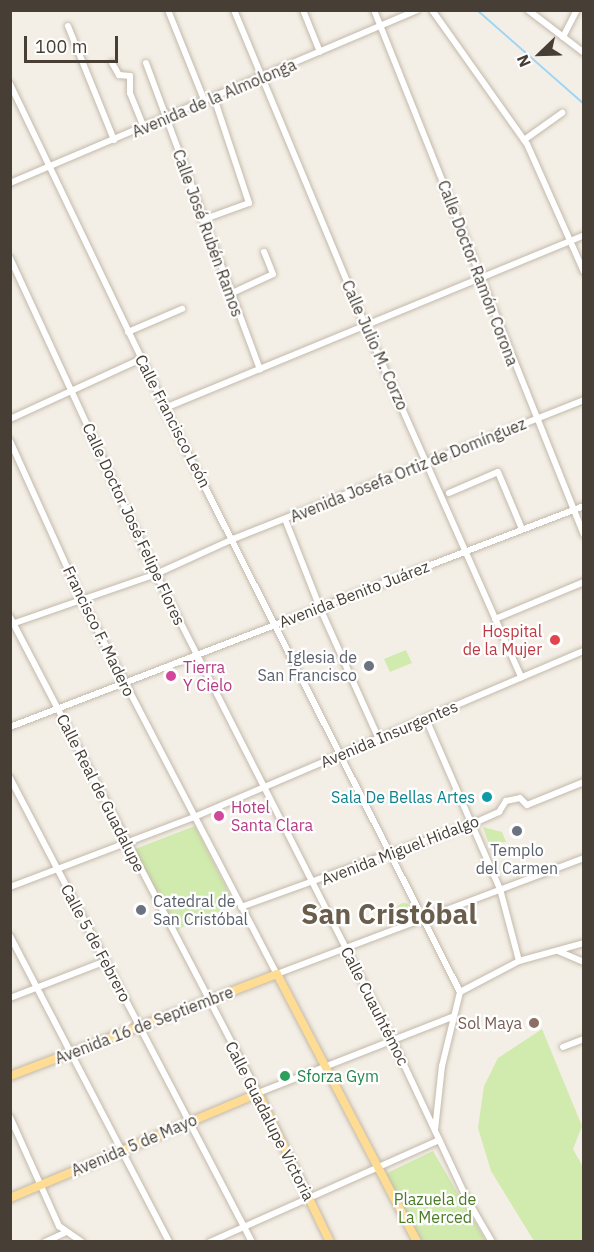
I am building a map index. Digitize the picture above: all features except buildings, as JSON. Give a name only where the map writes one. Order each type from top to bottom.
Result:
[{"type":"main road","name":"Avenida 16 de Septiembre","points":[[10,1076],[277,974]]},
{"type":"main road","points":[[277,974],[377,1170],[417,1242]]},
{"type":"main road","name":"Avenida 5 de Mayo","points":[[10,1198],[190,1120],[258,1094]]},
{"type":"main road","name":"Calle Guadalupe Victoria","points":[[258,1094],[330,1242]]},
{"type":"street","points":[[168,10],[205,102]]},
{"type":"street","name":"Calle Julio M. Corzo","points":[[234,10],[366,327],[521,677]]},
{"type":"street","points":[[303,10],[320,52]]},
{"type":"street","name":"Calle Doctor Ramón Corona","points":[[374,10],[479,278],[584,535]]},
{"type":"street","name":"Avenida de la Almolonga","points":[[10,183],[166,119],[417,10]]},
{"type":"street","points":[[432,10],[524,140],[584,272]]},
{"type":"street","points":[[528,10],[584,53]]},
{"type":"street","points":[[562,37],[578,10]]},
{"type":"street","points":[[68,26],[114,140]]},
{"type":"street","points":[[112,63],[118,75],[130,76],[130,93],[144,128]]},
{"type":"street","name":"Calle José Rubén Ramos","points":[[146,63],[202,220],[260,369]]},
{"type":"street","name":"Calle Francisco León","points":[[10,84],[165,408],[233,539],[421,919],[460,992]]},
{"type":"street","points":[[202,220],[249,203],[214,98]]},
{"type":"street","points":[[524,140],[562,113]]},
{"type":"street","points":[[165,408],[366,327],[584,235]]},
{"type":"street","points":[[230,294],[273,274],[264,252]]},
{"type":"street","name":"Calle Doctor José Felipe Flores","points":[[10,258],[156,573],[263,787]]},
{"type":"street","points":[[128,332],[182,309]]},
{"type":"street","points":[[10,419],[141,359]]},
{"type":"street","name":"Avenida Josefa Ortiz de Domínguez","points":[[12,624],[156,573],[233,539],[584,400]]},
{"type":"street","name":"Francisco F. Madero","points":[[10,441],[81,598],[277,974]]},
{"type":"street","points":[[449,493],[498,472],[522,529]]},
{"type":"street","name":"Avenida Benito Juárez","points":[[10,727],[125,685],[584,506]]},
{"type":"street","points":[[285,519],[320,608],[379,738]]},
{"type":"street","points":[[495,619],[584,582]]},
{"type":"street","name":"Calle Real de Guadalupe","points":[[10,616],[12,624],[209,1000]]},
{"type":"street","name":"Avenida Insurgentes","points":[[10,887],[194,817],[584,651]]},
{"type":"street","points":[[426,719],[500,889],[519,962]]},
{"type":"street","name":"Calle 5 de Febrero","points":[[10,778],[252,1242]]},
{"type":"street","name":"Avenida Miguel Hidalgo","points":[[241,907],[472,824],[499,813],[506,801],[520,798],[527,805],[584,782]]},
{"type":"street","name":"Calle Cuauhtémoc","points":[[263,787],[392,1039],[439,1140],[492,1242]]},
{"type":"street","points":[[277,974],[584,858]]},
{"type":"street","points":[[10,936],[169,1242]]},
{"type":"street","points":[[435,1130],[442,1066],[452,1017],[460,992],[519,962],[584,943]]},
{"type":"street","points":[[557,950],[584,962]]},
{"type":"street","points":[[10,998],[106,961]]},
{"type":"street","name":"Calle Guadalupe Victoria","points":[[209,1000],[258,1094]]},
{"type":"street","points":[[258,1094],[452,1017]]},
{"type":"street","points":[[563,1047],[584,1040]]},
{"type":"street","points":[[10,1117],[64,1233],[82,1242]]},
{"type":"street","points":[[210,1242],[377,1170],[439,1140]]},
{"type":"street","points":[[45,1242],[64,1233]]},
{"type":"green space","points":[[406,650],[412,663],[390,672],[384,659]]},
{"type":"green space","points":[[195,826],[235,905],[176,930],[135,849]]},
{"type":"green space","points":[[483,827],[502,832],[506,842],[489,844]]},
{"type":"green space","points":[[401,903],[407,903],[412,911],[410,917],[401,919],[396,914],[396,908]]},
{"type":"green space","points":[[542,1029],[582,1126],[573,1149],[583,1167],[583,1241],[534,1241],[491,1171],[478,1128],[484,1086],[498,1058]]},
{"type":"green space","name":"Plazuela de La Merced","points":[[433,1151],[486,1241],[422,1241],[385,1174]]},
{"type":"waterway","points":[[477,10],[584,104]]},
{"type":"place","name":"Hospital de la Mujer","points":[[555,640]]},
{"type":"place","name":"Iglesia de San Francisco","points":[[369,666]]},
{"type":"place","name":"Tierra Y Cielo","points":[[171,676]]},
{"type":"place","name":"Sala De Bellas Artes","points":[[487,797]]},
{"type":"place","name":"Hotel Santa Clara","points":[[219,816]]},
{"type":"place","name":"Templo del Carmen","points":[[517,831]]},
{"type":"place","name":"Catedral de San Cristóbal","points":[[141,910]]},
{"type":"place","name":"Sol Maya","points":[[534,1023]]},
{"type":"place","name":"Sforza Gym","points":[[285,1076]]},
{"type":"district","name":"San Cristóbal","points":[[389,914]]}]
